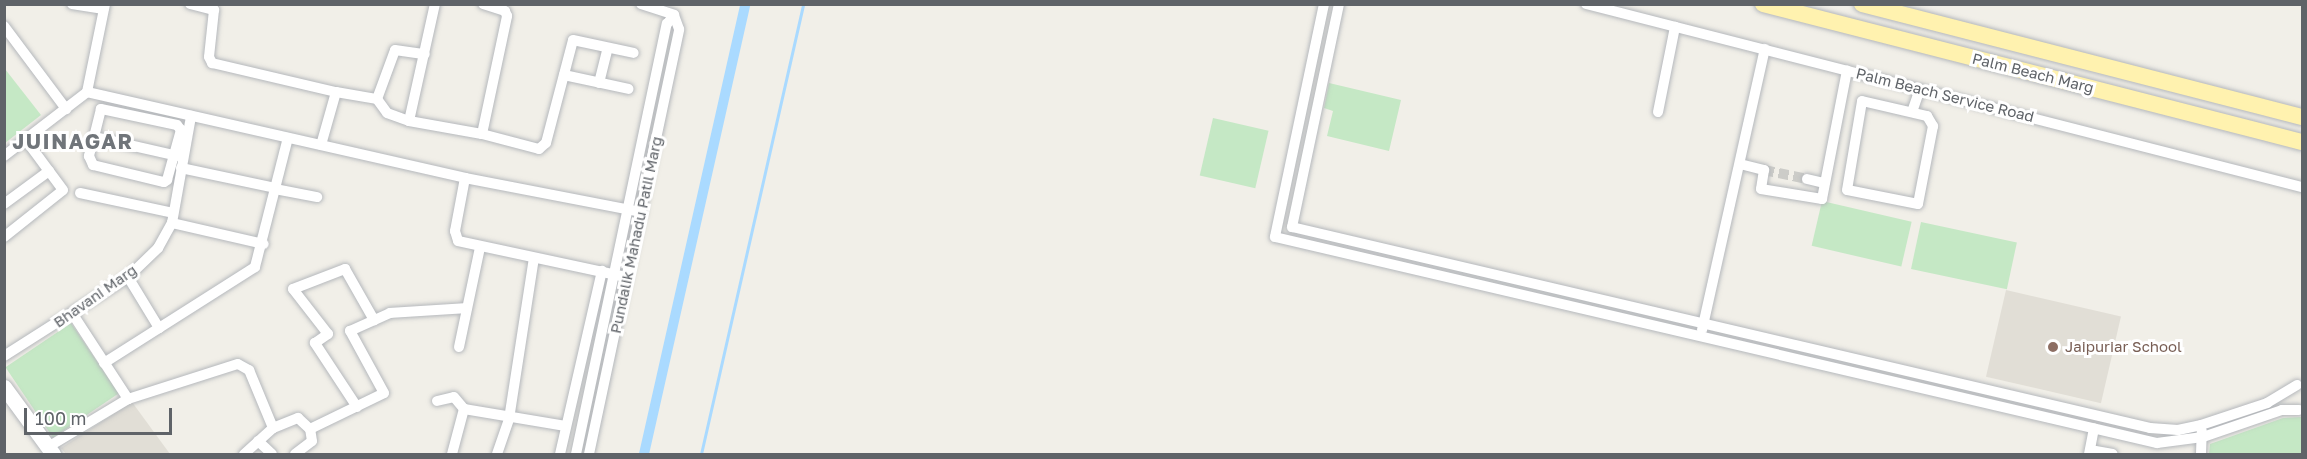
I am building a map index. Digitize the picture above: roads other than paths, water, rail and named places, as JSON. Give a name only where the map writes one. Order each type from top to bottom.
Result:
[{"type":"main road","name":"Palm Beach Marg","points":[[1763,4],[2302,142]]},
{"type":"main road","name":"Palm Beach Marg","points":[[1862,4],[2302,117]]},
{"type":"main road","points":[[4,387],[50,451]]},
{"type":"street","points":[[4,156],[87,92],[104,7],[72,4]]},
{"type":"street","points":[[190,4],[214,10],[209,57],[212,63],[336,92],[377,99],[387,113],[409,121],[482,134],[539,149],[545,147],[573,40],[634,53]]},
{"type":"street","points":[[409,121],[435,4]]},
{"type":"street","points":[[482,134],[507,16],[505,11],[483,4]]},
{"type":"street","points":[[641,4],[674,15]]},
{"type":"street","points":[[1275,237],[1324,4]]},
{"type":"street","points":[[1292,228],[1339,4]]},
{"type":"street","name":"Palm Beach Service Road","points":[[1586,4],[2302,187]]},
{"type":"street","name":"Pundalik Mahadu Patil Marg","points":[[576,454],[615,274],[626,209],[667,24],[674,15]]},
{"type":"street","name":"Pundalik Mahadu Patil Marg","points":[[589,454],[679,29],[674,15]]},
{"type":"street","points":[[4,26],[66,108]]},
{"type":"street","points":[[1658,112],[1676,27]]},
{"type":"street","points":[[599,83],[608,48]]},
{"type":"street","points":[[1702,330],[1765,49]]},
{"type":"street","points":[[377,99],[395,50],[425,54]]},
{"type":"street","points":[[1740,165],[1764,170],[1761,189],[1820,200],[1847,70]]},
{"type":"street","points":[[564,75],[629,89]]},
{"type":"street","points":[[1912,112],[1920,89]]},
{"type":"street","points":[[87,92],[465,178],[642,212]]},
{"type":"street","points":[[321,145],[336,92]]},
{"type":"street","points":[[1862,101],[1912,112],[1927,116],[1933,126],[1918,204],[1847,190],[1862,101]]},
{"type":"street","points":[[101,109],[177,125],[181,130],[179,160],[164,182],[93,165],[89,156],[93,137],[101,109]]},
{"type":"street","name":"Bhavani Marg","points":[[4,356],[128,277],[158,248],[172,218],[179,160],[191,116]]},
{"type":"street","points":[[93,137],[275,188],[317,197]]},
{"type":"street","points":[[104,363],[255,267],[264,244],[288,138]]},
{"type":"street","points":[[4,237],[61,195],[63,190],[26,140]]},
{"type":"street","points":[[4,204],[49,171]]},
{"type":"street","points":[[465,178],[456,236],[462,243],[627,277]]},
{"type":"street","points":[[1807,179],[1825,183]]},
{"type":"street","points":[[80,193],[264,244]]},
{"type":"street","points":[[1275,237],[1292,228],[2157,443],[2203,437],[2282,410],[2301,410]]},
{"type":"street","points":[[1275,237],[2150,428],[2178,430],[2201,425],[2266,403],[2300,384]]},
{"type":"street","points":[[459,347],[480,247]]},
{"type":"street","points":[[497,454],[509,419],[534,258]]},
{"type":"street","points":[[357,407],[315,343],[328,334],[293,290],[345,269],[374,320]]},
{"type":"street","points":[[560,454],[602,271]]},
{"type":"street","points":[[128,277],[159,328]]},
{"type":"street","points":[[310,429],[384,393],[350,331],[390,313],[467,308]]},
{"type":"street","points":[[72,313],[128,399]]},
{"type":"street","points":[[50,451],[128,399],[238,364],[249,370],[273,428]]},
{"type":"street","points":[[2300,384],[2290,400],[2301,410]]},
{"type":"street","points":[[437,401],[454,397],[464,409],[509,419],[566,426]]},
{"type":"street","points":[[452,454],[464,409]]},
{"type":"street","points":[[244,454],[273,428],[298,418],[310,429],[312,441],[295,454]]},
{"type":"street","points":[[2201,425],[2203,437],[2201,454]]},
{"type":"street","points":[[2094,428],[2090,452],[2113,454]]},
{"type":"street","points":[[258,441],[272,454]]},
{"type":"waterway","points":[[644,454],[745,4]]},
{"type":"waterway","points":[[701,454],[803,4]]},
{"type":"tunnel","points":[[1764,170],[1807,179]]},
{"type":"place","name":"Jaipuriar School","points":[[2053,347]]},
{"type":"district","name":"JUINAGAR","points":[[73,141]]}]
